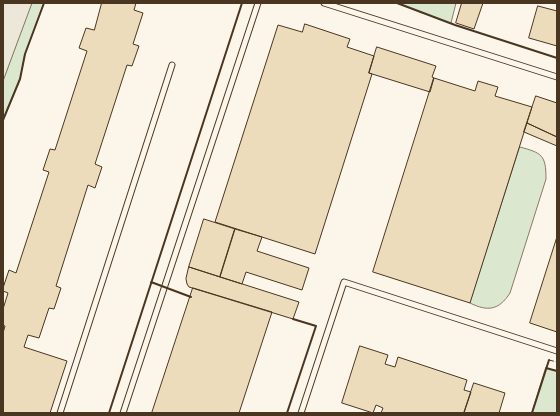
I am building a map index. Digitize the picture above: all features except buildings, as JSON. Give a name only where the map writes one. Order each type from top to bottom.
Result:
[{"type":"lane","points":[[123,413],[258,3]]},
{"type":"lane","points":[[324,3],[557,76]]},
{"type":"lane","points":[[60,413],[172,65]]},
{"type":"lane","points":[[301,413],[344,282],[557,351]]},
{"type":"green space","points":[[32,3],[44,3],[25,54],[20,79],[3,120],[3,81]]},
{"type":"green space","points":[[397,3],[456,3],[451,23]]},
{"type":"green space","points":[[520,147],[538,153],[541,156],[544,160],[546,179],[510,293],[502,303],[497,306],[493,308],[482,308],[470,303]]},
{"type":"green space","points":[[546,368],[557,371],[557,413],[532,413]]},
{"type":"shaded area","points":[[3,3],[32,3],[3,81]]},
{"type":"fence","points":[[549,360],[557,362]]},
{"type":"wall","points":[[3,120],[20,79],[25,54],[44,3]]},
{"type":"wall","points":[[109,413],[242,3]]},
{"type":"wall","points":[[397,3],[455,25],[557,58]]},
{"type":"wall","points":[[151,282],[191,297]]},
{"type":"wall","points":[[287,413],[316,326],[293,319]]},
{"type":"wall","points":[[532,413],[549,360]]},
{"type":"wall","points":[[546,368],[557,371]]}]
